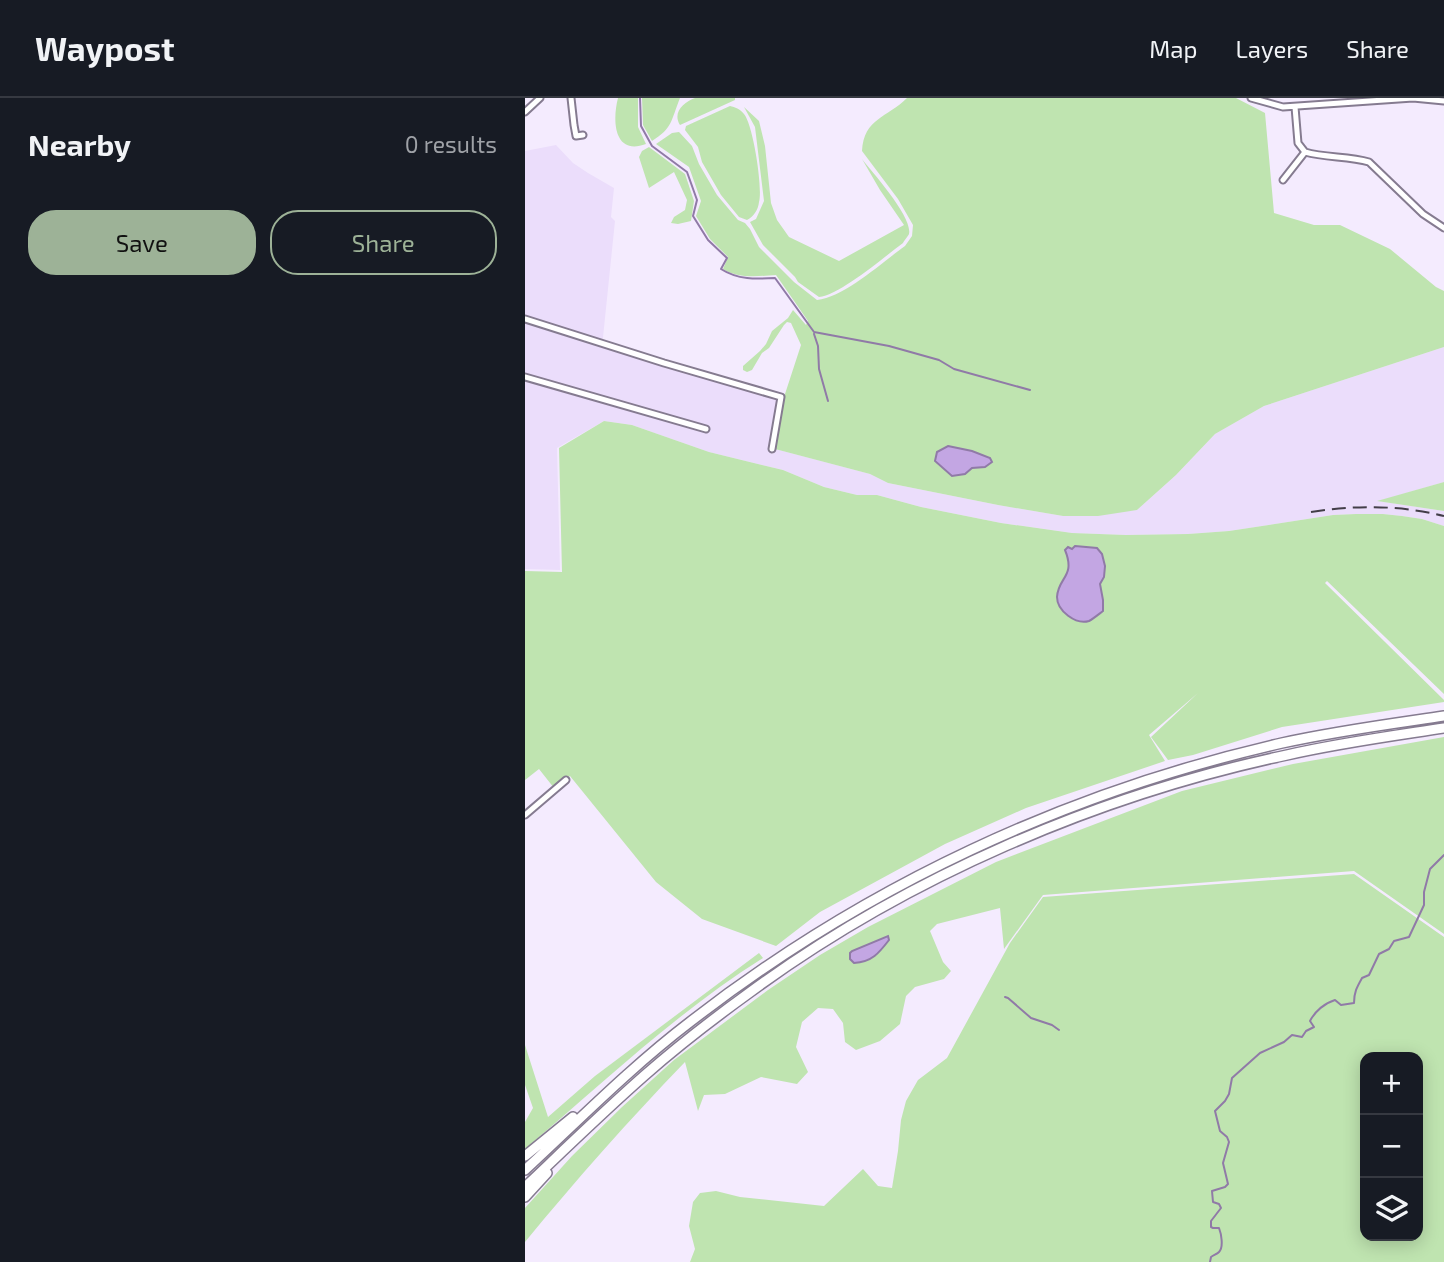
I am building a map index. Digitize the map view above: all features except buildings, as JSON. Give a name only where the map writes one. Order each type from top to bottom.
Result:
[{"type":"highway","points":[[525,1156],[688,1022],[745,980],[857,908],[1011,830],[1103,794],[1222,758],[1338,732],[1444,716]]},
{"type":"highway","points":[[525,1187],[646,1073],[751,991],[863,919],[962,866],[1073,819],[1189,780],[1287,755],[1444,728]]},
{"type":"highway","points":[[525,1170],[618,1082]]},
{"type":"highway","points":[[525,1197],[600,1115]]},
{"type":"street","points":[[525,112],[540,98]]},
{"type":"street","points":[[571,98],[576,136],[583,135]]},
{"type":"street","points":[[1251,98],[1283,107],[1413,98],[1444,101]]},
{"type":"street","points":[[1295,107],[1298,143],[1305,152],[1369,162],[1423,214],[1444,228]]},
{"type":"street","points":[[1283,180],[1305,152]]},
{"type":"street","points":[[525,319],[781,397],[772,449]]},
{"type":"street","points":[[525,377],[706,429]]},
{"type":"street","points":[[525,814],[566,780]]},
{"type":"shaded area","points":[[556,145],[573,163],[614,188],[611,217],[615,221],[602,347],[776,398],[779,401],[770,453],[773,454],[775,449],[870,474],[888,483],[1063,516],[1137,510],[1176,475],[1215,434],[1264,406],[1444,347],[1444,482],[1379,501],[1444,511],[1444,526],[1402,516],[1356,514],[1188,534],[1072,533],[1001,523],[877,495],[857,495],[824,487],[783,470],[709,452],[632,425],[604,421],[557,448],[560,570],[525,569],[525,151]]},
{"type":"shaded area","points":[[948,446],[972,451],[990,458],[992,462],[985,467],[972,468],[965,474],[952,476],[935,461],[937,452]]},
{"type":"shaded area","points":[[1075,546],[1097,548],[1102,554],[1105,566],[1100,584],[1103,611],[1084,622],[1073,619],[1064,612],[1057,597],[1069,566],[1065,550]]},
{"type":"shaded area","points":[[888,936],[889,940],[870,959],[854,963],[850,959],[852,951]]},
{"type":"green space","points":[[618,98],[638,98],[638,127],[646,144],[635,146],[621,141],[615,117]]},
{"type":"green space","points":[[642,98],[680,98],[668,127],[652,141],[643,125]]},
{"type":"green space","points":[[695,98],[735,100],[680,125],[678,112],[683,105]]},
{"type":"green space","points":[[907,98],[1236,98],[1265,113],[1274,213],[1314,225],[1340,225],[1390,249],[1444,291],[1444,347],[1264,406],[1215,434],[1176,475],[1137,510],[1098,516],[1063,516],[888,483],[870,474],[775,449],[785,394],[801,345],[791,323],[784,325],[752,370],[747,372],[743,370],[743,366],[760,351],[772,331],[788,318],[793,310],[806,325],[808,321],[776,275],[742,276],[723,269],[728,257],[710,239],[696,216],[701,201],[689,167],[656,144],[672,133],[679,132],[692,146],[717,195],[738,220],[750,229],[759,247],[794,282],[817,300],[828,298],[863,278],[905,246],[912,236],[913,225],[898,199],[862,151],[867,132],[872,125]]},
{"type":"green space","points":[[730,106],[744,114],[751,130],[756,157],[760,184],[759,202],[752,217],[747,220],[739,217],[721,195],[702,162],[698,147],[685,130],[686,126]]},
{"type":"green space","points":[[744,107],[759,121],[765,146],[771,203],[777,220],[789,237],[839,261],[904,225],[862,159],[905,217],[909,234],[903,243],[850,283],[828,295],[819,297],[798,282],[763,245],[750,222],[756,219],[764,201],[755,127]]},
{"type":"green space","points":[[649,147],[685,174],[694,201],[691,221],[671,223],[674,217],[685,210],[687,200],[674,172],[649,188],[639,157],[642,151]]},
{"type":"green space","points":[[604,421],[632,425],[709,452],[783,470],[824,487],[857,495],[877,495],[1001,523],[1072,533],[1188,534],[1356,514],[1422,519],[1444,526],[1444,694],[1327,581],[1325,583],[1444,702],[1282,727],[1193,755],[1168,760],[1151,737],[1198,693],[1149,735],[1165,761],[1026,808],[945,844],[820,912],[776,946],[702,919],[656,882],[570,776],[554,788],[539,769],[525,780],[525,571],[562,572],[559,448]],"holes":[[[1072,549],[1104,577],[1100,584],[1103,600],[1059,605],[1060,590],[1069,570],[1065,550]]]},
{"type":"green space","points":[[1444,482],[1444,511],[1377,501]]},
{"type":"green space","points":[[1444,737],[1444,934],[1354,871],[1043,895],[1004,949],[1000,908],[937,924],[930,931],[943,962],[951,971],[944,979],[915,987],[906,996],[900,1024],[880,1041],[856,1050],[845,1042],[843,1023],[833,1009],[818,1008],[802,1022],[796,1047],[808,1072],[797,1084],[761,1077],[725,1094],[704,1095],[698,1111],[685,1062],[603,1150],[525,1242],[525,1208],[572,1156],[622,1107],[674,1060],[768,990],[868,927],[996,862],[1182,791],[1293,764]]},
{"type":"green space","points":[[1354,874],[1444,937],[1444,1262],[690,1262],[695,1249],[689,1226],[693,1202],[700,1193],[716,1191],[740,1197],[824,1206],[863,1169],[878,1186],[892,1188],[906,1101],[918,1080],[947,1058],[1010,943],[1043,897]]},
{"type":"green space","points":[[759,953],[763,958],[670,1025],[525,1149],[525,1122],[533,1108],[525,1085],[525,1045],[548,1117],[595,1076]]},
{"type":"waterway","points":[[640,98],[641,126],[652,146],[687,172],[697,200],[693,216],[708,240],[727,258],[721,269],[741,277],[775,278],[814,332],[889,346],[939,360],[954,369],[1030,390]]},
{"type":"waterway","points":[[814,334],[818,346],[819,369],[828,401]]},
{"type":"waterway","points":[[1210,1262],[1211,1257],[1221,1250],[1222,1244],[1219,1228],[1211,1227],[1211,1221],[1221,1208],[1213,1202],[1212,1191],[1228,1184],[1223,1163],[1229,1142],[1220,1131],[1215,1111],[1229,1094],[1232,1078],[1260,1053],[1284,1042],[1292,1035],[1302,1037],[1314,1027],[1310,1021],[1324,1005],[1335,1000],[1341,1005],[1354,1003],[1362,978],[1369,975],[1379,954],[1389,949],[1394,941],[1409,937],[1424,905],[1424,892],[1430,869],[1444,855]]},
{"type":"waterway","points":[[1005,997],[1031,1018],[1059,1030]]},
{"type":"railway","points":[[1311,512],[1378,507],[1444,516]]}]
